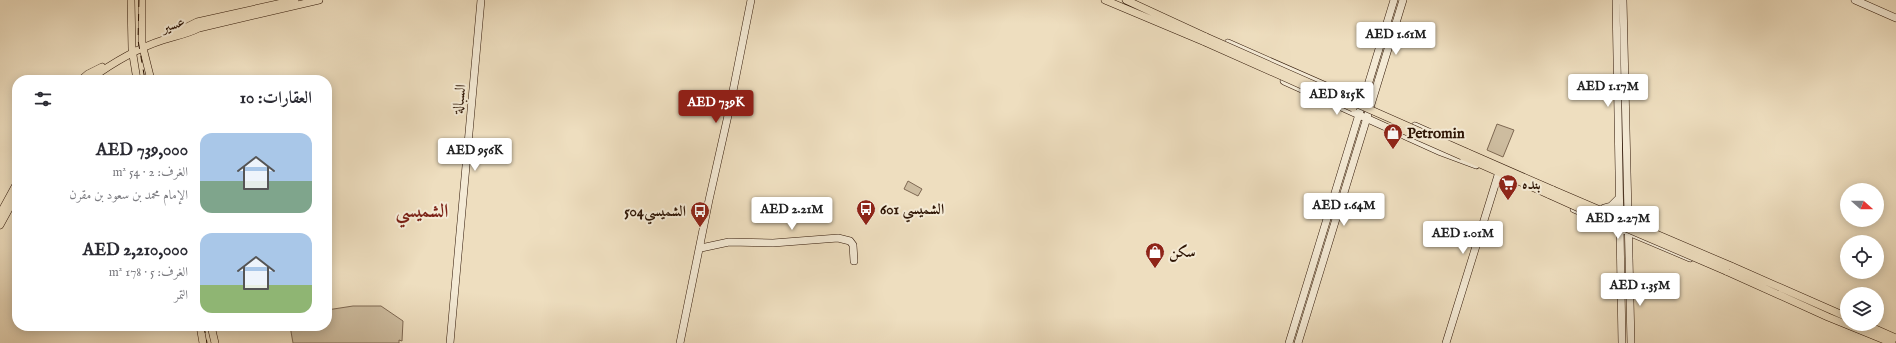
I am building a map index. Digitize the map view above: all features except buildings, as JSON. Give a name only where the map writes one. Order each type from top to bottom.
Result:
[{"type":"main road","points":[[131,0],[132,51],[136,75]]},
{"type":"main road","points":[[142,0],[143,46],[149,75]]},
{"type":"main road","name":"عسير","points":[[87,75],[132,51],[176,34],[197,22],[295,0]]},
{"type":"main road","name":"عسير","points":[[143,46],[187,34],[199,28],[320,0]]},
{"type":"main road","name":"السبالة","points":[[450,343],[481,0]]},
{"type":"main road","points":[[680,343],[751,0]]},
{"type":"main road","points":[[1105,0],[1191,33],[1260,56],[1433,134],[1534,182],[1552,193]]},
{"type":"main road","points":[[1126,0],[1206,40],[1464,154],[1522,183],[1552,193],[1840,314]]},
{"type":"main road","points":[[1290,343],[1394,0]]},
{"type":"main road","points":[[1298,343],[1368,119],[1403,0]]},
{"type":"main road","points":[[1616,0],[1622,343]]},
{"type":"main road","points":[[1623,0],[1631,343]]},
{"type":"main road","points":[[1855,0],[1896,18]]},
{"type":"main road","points":[[1191,33],[1203,44],[1359,115],[1441,152],[1496,171]]},
{"type":"main road","name":"عسير","points":[[96,75],[132,51]]},
{"type":"main road","points":[[1618,148],[1627,148]]},
{"type":"main road","points":[[1464,154],[1483,159]]},
{"type":"main road","points":[[1446,343],[1496,171]]},
{"type":"main road","points":[[1534,182],[1555,188],[1604,208],[1710,255],[1728,268],[1881,343]]},
{"type":"main road","points":[[1522,183],[1531,189],[1628,234],[1677,254],[1728,268]]},
{"type":"main road","points":[[0,214],[12,192]]},
{"type":"main road","points":[[1604,208],[1611,206],[1620,198]]},
{"type":"main road","points":[[0,224],[12,203]]},
{"type":"main road","points":[[700,248],[729,242],[774,243],[838,238],[850,241],[853,245],[854,261]]},
{"type":"main road","points":[[1621,271],[1630,271]]},
{"type":"main road","points":[[1828,317],[1892,343]]},
{"type":"main road","points":[[201,331],[203,343]]},
{"type":"main road","points":[[213,331],[215,343]]},
{"type":"main road","points":[[1880,331],[1896,338]]},
{"type":"shaded area","points":[[1497,124],[1514,130],[1503,157],[1487,150]]},
{"type":"shaded area","points":[[908,181],[922,189],[918,196],[904,189]]},
{"type":"shaded area","points":[[353,306],[381,306],[403,321],[402,341],[399,340],[399,343],[293,343],[291,331],[332,331],[332,309]]},
{"type":"railway","points":[[139,0],[138,40],[144,75]]},
{"type":"railway","points":[[205,331],[207,343]]},
{"type":"place","name":"Petromin","points":[[1393,150]]},
{"type":"place","name":"بنده","points":[[1508,201]]},
{"type":"place","name":"الشميسي 601","points":[[866,226]]},
{"type":"place","name":"الشميسي504","points":[[700,228]]},
{"type":"place","name":"سكن","points":[[1155,269]]},
{"type":"district","name":"الشميسي","points":[[422,210]]}]
